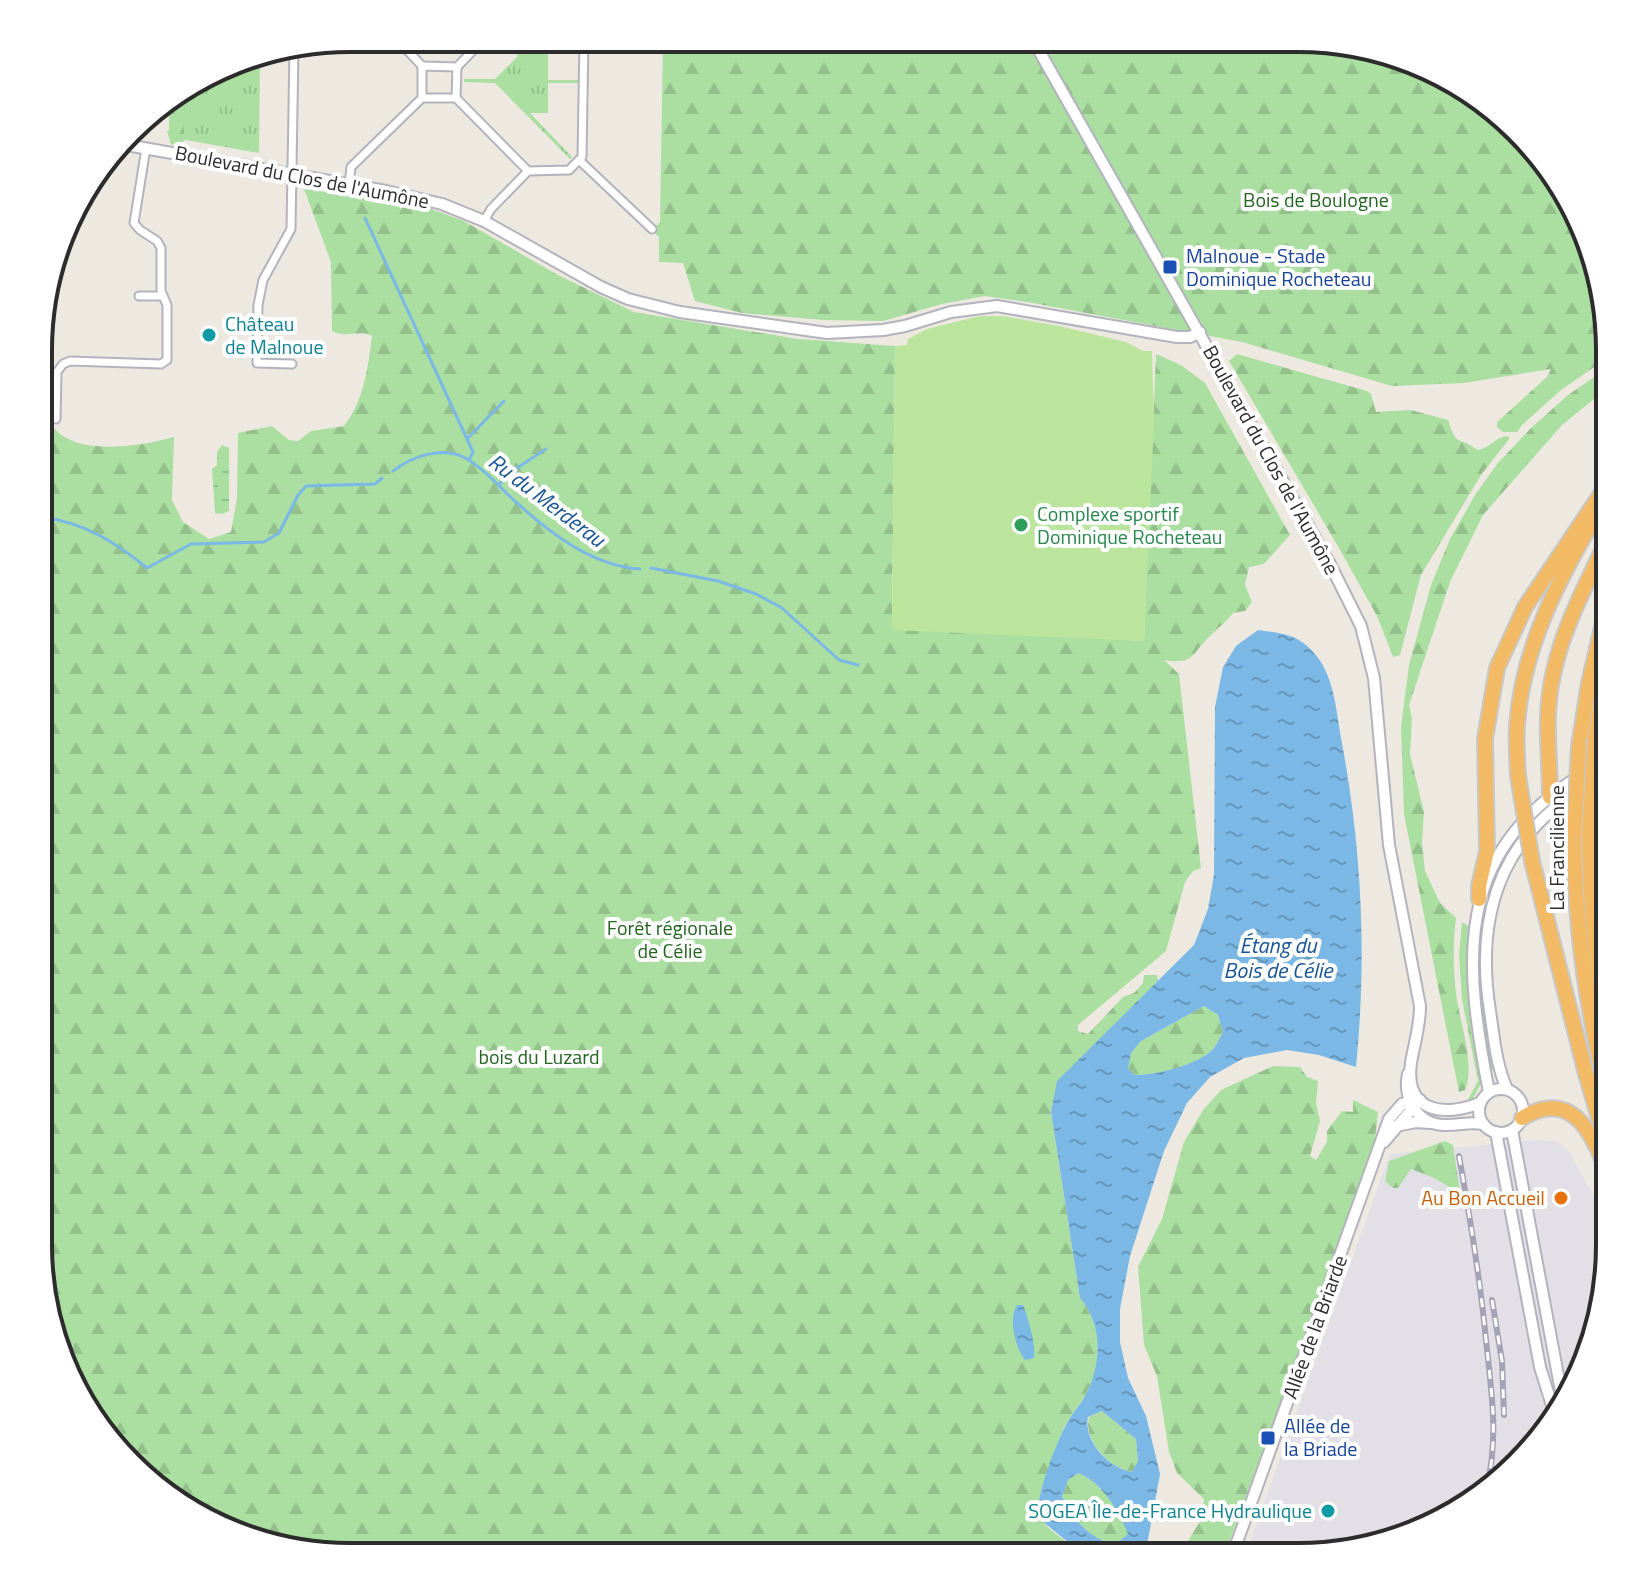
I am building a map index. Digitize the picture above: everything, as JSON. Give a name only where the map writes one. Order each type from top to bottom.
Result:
[{"type":"highway","points":[[1479,899],[1488,841],[1485,739],[1497,668],[1525,607],[1596,501]]},
{"type":"highway","points":[[1596,515],[1567,565],[1538,626],[1521,690],[1517,727],[1518,776],[1532,861],[1596,1109]]},
{"type":"highway","points":[[1550,797],[1548,717],[1554,667],[1571,616],[1596,564]]},
{"type":"highway","name":"La Francilienne","points":[[1596,653],[1579,746],[1582,837],[1596,957]]},
{"type":"highway","name":"La Francilienne","points":[[1596,733],[1575,882],[1582,965],[1596,1045]]},
{"type":"highway","points":[[1517,1124],[1542,1108],[1557,1107],[1568,1111],[1582,1123],[1596,1148]]},
{"type":"main road","points":[[1040,52],[1200,332]]},
{"type":"main road","name":"Boulevard du Clos de l'Aumône","points":[[133,146],[349,184],[455,208],[484,221],[582,278],[628,299],[680,312],[827,333],[883,330],[951,312],[997,306],[1177,337],[1190,337],[1200,332],[1331,566],[1361,626],[1374,678],[1389,845],[1420,1006],[1419,1032],[1406,1086],[1414,1103]]},
{"type":"main road","points":[[1489,1092],[1471,981],[1472,935],[1479,899],[1509,840],[1550,797],[1596,766]]},
{"type":"main road","points":[[1560,1386],[1517,1124],[1520,1099],[1507,1089],[1498,1063],[1485,980],[1486,929],[1493,898],[1516,851],[1537,825],[1596,781]]},
{"type":"main road","points":[[1414,1103],[1447,1111],[1480,1103],[1489,1092],[1507,1089]]},
{"type":"main road","points":[[1414,1103],[1433,1123]]},
{"type":"main road","name":"Allée de la Briarde","points":[[1382,1143],[1414,1103]]},
{"type":"main road","name":"Allée de la Briarde","points":[[1237,1543],[1392,1114],[1414,1103]]},
{"type":"main road","points":[[1480,1103],[1483,1124]]},
{"type":"main road","points":[[1396,1126],[1416,1122],[1441,1126],[1467,1122],[1483,1124],[1496,1132],[1540,1367],[1551,1402]]},
{"type":"main road","points":[[1496,1132],[1517,1124]]},
{"type":"street","points":[[409,52],[422,66],[422,98]]},
{"type":"street","points":[[456,98],[457,67],[471,52]]},
{"type":"street","points":[[484,221],[491,209],[528,171],[569,170],[582,157],[584,52]]},
{"type":"street","points":[[292,364],[257,363],[258,305],[265,275],[290,234],[294,58]]},
{"type":"street","points":[[422,66],[457,67]]},
{"type":"street","points":[[349,184],[351,167],[422,98],[456,98],[528,171]]},
{"type":"street","points":[[56,419],[57,372],[63,364],[70,361],[161,364],[167,360],[167,305],[163,296],[159,244],[134,223],[146,148]]},
{"type":"street","points":[[579,160],[652,229]]},
{"type":"street","points":[[139,296],[163,296]]},
{"type":"shaded area","points":[[1536,1140],[1557,1141],[1570,1153],[1596,1200],[1593,1284],[1580,1341],[1556,1394],[1522,1441],[1494,1469],[1447,1503],[1394,1527],[1356,1537],[1317,1542],[1250,1543],[1390,1154]]},
{"type":"green space","points":[[514,52],[548,52],[548,80],[578,80],[578,83],[548,83],[548,113],[530,113],[572,157],[570,159],[495,83],[464,82],[464,79],[495,79],[518,56]]},
{"type":"green space","name":"Bois de Boulogne","points":[[663,52],[1298,52],[1337,55],[1394,68],[1447,92],[1494,126],[1522,154],[1556,201],[1580,254],[1593,311],[1596,366],[1561,390],[1517,432],[1503,432],[1497,427],[1497,422],[1547,377],[1551,369],[1464,383],[1392,386],[1242,342],[985,296],[942,304],[883,321],[823,320],[742,313],[695,301],[683,263],[659,262],[659,237],[652,230],[660,222]]},
{"type":"green space","points":[[260,66],[259,153],[169,137],[169,114],[218,83]]},
{"type":"green space","points":[[184,103],[184,141],[171,145],[167,131],[176,130],[177,108]]},
{"type":"green space","name":"Forêt régionale de Célie","points":[[304,189],[333,193],[332,190],[423,206],[464,221],[558,275],[634,312],[798,339],[895,346],[892,618],[895,625],[1144,641],[1156,354],[1181,365],[1205,383],[1290,535],[1264,564],[1249,567],[1245,585],[1252,602],[1245,611],[1233,613],[1187,659],[1164,660],[1179,674],[1201,868],[1193,871],[1185,882],[1166,951],[1078,1025],[1078,1031],[1088,1034],[1123,997],[1134,993],[1143,983],[1144,975],[1157,975],[1158,981],[1058,1081],[1051,1112],[1080,1298],[1093,1320],[1098,1346],[1091,1384],[1062,1433],[1040,1498],[1044,1522],[1068,1543],[350,1543],[311,1540],[254,1527],[218,1512],[185,1493],[139,1456],[92,1394],[62,1322],[52,1245],[52,424],[70,440],[105,447],[143,444],[174,437],[172,500],[183,522],[209,539],[231,532],[237,498],[238,433],[272,426],[289,440],[298,441],[311,431],[344,426],[361,395],[372,336],[332,331],[331,262]]},
{"type":"green space","name":"Complexe sportif Dominique Rocheteau","points":[[980,316],[1003,316],[1059,326],[1152,351],[1154,420],[1144,641],[892,630],[895,346],[907,345],[908,339],[927,329]]},
{"type":"green space","points":[[1237,354],[1367,391],[1371,394],[1376,412],[1411,410],[1448,420],[1456,438],[1477,450],[1509,436],[1481,475],[1421,575],[1400,655],[1393,657],[1377,616],[1229,361]]},
{"type":"green space","points":[[1596,376],[1596,398],[1562,425],[1483,515],[1450,582],[1409,705],[1412,719],[1410,754],[1424,812],[1422,843],[1425,871],[1440,903],[1456,918],[1455,984],[1469,1069],[1465,1090],[1459,1092],[1404,814],[1401,727],[1409,665],[1431,585],[1450,539],[1475,495],[1498,463],[1568,395]]},
{"type":"green space","points":[[222,445],[229,448],[229,511],[222,514],[215,513],[212,469],[217,465],[217,452]]},
{"type":"green space","points":[[1510,843],[1515,845],[1499,873],[1483,927],[1482,982],[1495,1069],[1490,1069],[1475,967],[1486,890]]},
{"type":"green space","points":[[1462,922],[1468,926],[1468,994],[1482,1081],[1473,1099],[1466,1103],[1478,1081],[1462,999],[1459,955]]},
{"type":"green space","points":[[1204,1006],[1218,1015],[1223,1032],[1206,1055],[1187,1065],[1154,1073],[1135,1075],[1128,1069],[1130,1053],[1141,1041]]},
{"type":"green space","points":[[1273,1066],[1300,1067],[1307,1077],[1318,1081],[1316,1103],[1320,1121],[1310,1156],[1316,1160],[1327,1142],[1327,1131],[1342,1111],[1353,1112],[1353,1100],[1378,1112],[1374,1148],[1229,1543],[1188,1543],[1201,1520],[1204,1499],[1177,1473],[1169,1452],[1157,1376],[1144,1345],[1138,1267],[1162,1219],[1184,1142],[1203,1110],[1221,1090]]},
{"type":"green space","points":[[1445,1141],[1453,1145],[1460,1193],[1411,1169],[1398,1188],[1385,1181],[1389,1161]]},
{"type":"green space","points":[[1102,1411],[1136,1439],[1138,1462],[1132,1472],[1115,1465],[1094,1444],[1088,1426],[1089,1417]]},
{"type":"green space","points":[[1078,1473],[1095,1483],[1109,1498],[1129,1534],[1117,1543],[1112,1543],[1084,1528],[1062,1497],[1068,1480]]},
{"type":"water","name":"Étang du Bois de Célie","points":[[1258,630],[1281,634],[1307,646],[1326,671],[1333,692],[1358,861],[1362,943],[1356,1067],[1319,1055],[1287,1050],[1244,1058],[1210,1077],[1187,1103],[1164,1151],[1130,1256],[1120,1309],[1120,1342],[1128,1378],[1146,1416],[1160,1474],[1147,1543],[1117,1543],[1128,1534],[1114,1507],[1095,1483],[1078,1473],[1068,1480],[1062,1497],[1084,1528],[1112,1543],[1069,1543],[1042,1521],[1040,1495],[1060,1438],[1091,1384],[1098,1345],[1093,1320],[1080,1298],[1051,1112],[1057,1081],[1194,945],[1208,909],[1214,875],[1215,707],[1223,667],[1236,646]],"holes":[[[1204,1006],[1218,1015],[1223,1032],[1206,1055],[1176,1068],[1154,1073],[1135,1075],[1128,1069],[1131,1053],[1141,1041]],[[1102,1411],[1136,1439],[1138,1461],[1132,1472],[1115,1465],[1094,1444],[1088,1417]]]},
{"type":"water","points":[[1017,1305],[1023,1305],[1027,1317],[1034,1358],[1025,1360],[1016,1341],[1013,1317]]},
{"type":"waterway","points":[[365,218],[473,452],[469,460]]},
{"type":"waterway","points":[[468,438],[504,401]]},
{"type":"waterway","points":[[498,485],[546,449]]},
{"type":"waterway","name":"Ru du Merderau","points":[[393,471],[428,454],[458,455],[481,469],[558,537],[606,562],[640,569]]},
{"type":"waterway","name":"Ru du Merderau","points":[[52,519],[99,535],[147,568],[191,544],[264,542],[279,533],[298,495],[306,486],[375,484],[382,478]]},
{"type":"waterway","name":"Ru du Merderau","points":[[651,568],[718,581],[756,594],[782,608],[839,660],[858,665]]},
{"type":"railway","points":[[1459,1156],[1484,1317],[1492,1399],[1490,1472]]},
{"type":"railway","points":[[1492,1300],[1502,1361],[1504,1415]]},
{"type":"place","name":"Malnoue - Stade Dominique Rocheteau","points":[[1170,267]]},
{"type":"place","name":"Château de Malnoue","points":[[209,335]]},
{"type":"place","name":"Complexe sportif Dominique Rocheteau","points":[[1021,525]]},
{"type":"place","name":"Au Bon Accueil","points":[[1561,1198]]},
{"type":"place","name":"Allée de la Briade","points":[[1268,1438]]},
{"type":"place","name":"SOGEA Île-de-France Hydraulique","points":[[1328,1511]]},
{"type":"park label","name":"bois du Luzard","points":[[539,1057]]}]
